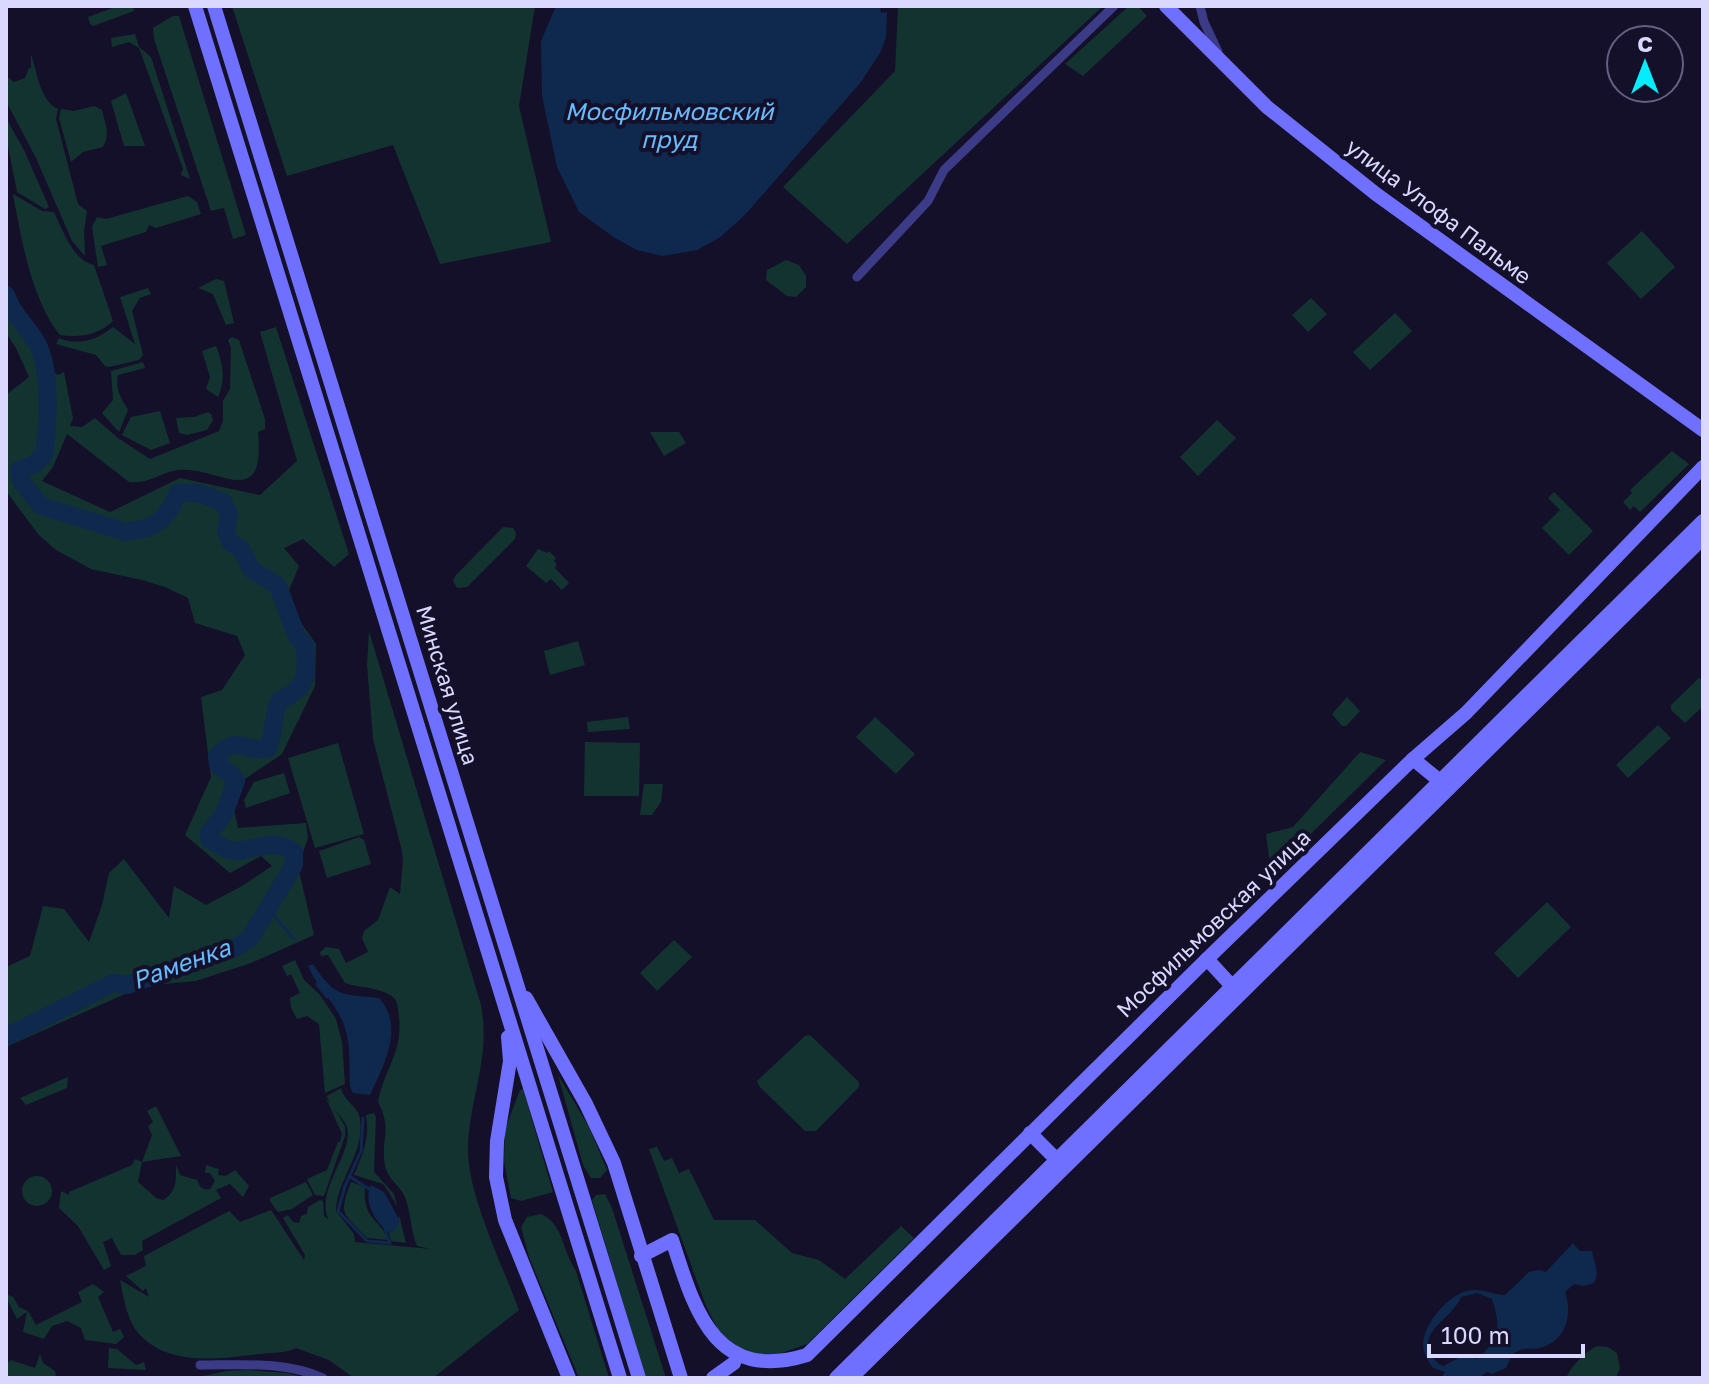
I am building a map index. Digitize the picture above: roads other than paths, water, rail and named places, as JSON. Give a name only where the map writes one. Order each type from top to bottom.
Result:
[{"type":"main road","name":"Минская улица","points":[[195,6],[620,1378]]},
{"type":"main road","name":"Минская улица","points":[[214,6],[639,1378]]},
{"type":"main road","name":"улица Улофа Пальме","points":[[1166,6],[1267,107],[1376,194],[1703,430]]},
{"type":"main road","name":"Мосфильмовская улица","points":[[734,1363],[772,1369],[807,1355],[1207,959],[1413,759],[1466,713],[1703,467]]},
{"type":"main road","points":[[836,1378],[1056,1159],[1174,1050],[1231,985],[1292,934],[1440,781],[1703,521]]},
{"type":"main road","points":[[851,1378],[1174,1050],[1703,538]]},
{"type":"main road","points":[[1466,713],[1488,733]]},
{"type":"main road","points":[[1413,759],[1440,781]]},
{"type":"main road","points":[[1207,959],[1231,985]]},
{"type":"main road","points":[[514,977],[586,1104],[614,1163],[681,1378]]},
{"type":"main road","points":[[499,986],[510,1061],[497,1141],[496,1177],[505,1220],[569,1378]]},
{"type":"main road","points":[[1030,1133],[1056,1159]]},
{"type":"main road","points":[[641,1256],[672,1240],[704,1330],[714,1346],[734,1363],[713,1378]]},
{"type":"street","points":[[857,277],[928,201],[944,170],[1114,6]]},
{"type":"street","points":[[1200,6],[1213,43],[1227,69]]},
{"type":"street","points":[[200,1365],[289,1367],[323,1378]]},
{"type":"water","name":"Мосфильмовский пруд","points":[[556,6],[880,6],[881,13],[887,12],[886,37],[880,53],[861,82],[744,216],[719,238],[697,250],[663,256],[637,250],[579,212],[557,167],[542,96],[541,41]]},
{"type":"water","points":[[313,964],[334,989],[379,998],[387,1009],[391,1021],[390,1046],[370,1095],[353,1093],[350,1087],[345,1028],[308,966]]},
{"type":"water","points":[[371,1185],[384,1192],[400,1221],[396,1229],[389,1232],[375,1217],[368,1198]]},
{"type":"water","points":[[1573,1243],[1580,1251],[1592,1251],[1597,1271],[1594,1283],[1584,1286],[1574,1284],[1565,1292],[1567,1318],[1556,1340],[1540,1348],[1518,1350],[1506,1368],[1492,1374],[1487,1372],[1478,1378],[1441,1378],[1445,1372],[1433,1368],[1423,1344],[1432,1319],[1445,1304],[1472,1290],[1505,1295],[1529,1272],[1546,1272]],"holes":[[[1477,1293],[1492,1299],[1497,1325],[1490,1345],[1477,1359],[1466,1354],[1443,1366],[1439,1364],[1431,1354],[1428,1344],[1430,1336],[1461,1297]]]},
{"type":"waterway","name":"Раменка","points":[[6,295],[37,343],[45,368],[47,414],[44,455],[33,465],[19,470],[21,481],[41,506],[126,532],[147,528],[161,520],[178,493],[198,493],[223,502],[229,514],[226,531],[230,542],[241,549],[252,570],[278,586],[297,637],[305,645],[306,664],[301,685],[279,701],[268,748],[253,749],[237,745],[217,756],[218,765],[236,781],[224,814],[209,833],[210,840],[232,851],[279,845],[294,852],[294,865],[250,938],[237,947],[128,985],[113,983],[6,1037]]},
{"type":"waterway","points":[[268,909],[294,939]]},
{"type":"waterway","points":[[317,984],[327,997]]},
{"type":"waterway","points":[[363,1118],[361,1151],[345,1186],[338,1211],[367,1241],[390,1243],[384,1226]]},
{"type":"waterway","points":[[349,1176],[369,1189]]}]
